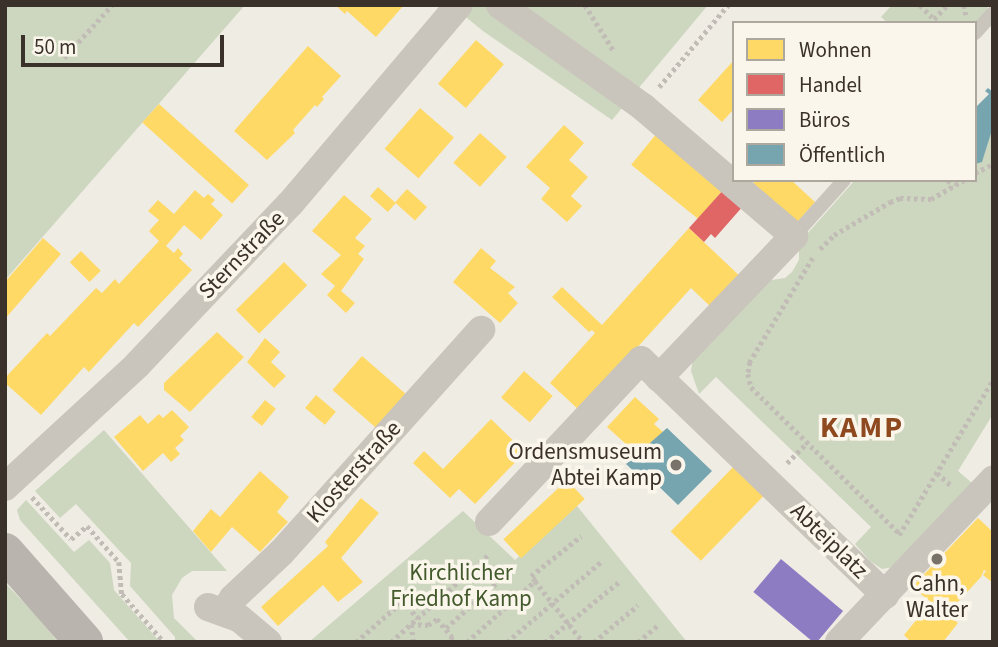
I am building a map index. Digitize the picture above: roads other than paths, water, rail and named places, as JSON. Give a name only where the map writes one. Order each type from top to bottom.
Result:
[{"type":"main road","points":[[5,552],[84,642]]},
{"type":"street","name":"Sternstraße","points":[[10,483],[128,374],[290,204],[459,5]]},
{"type":"street","points":[[500,5],[643,107],[794,236],[659,378]]},
{"type":"street","name":"Klosterstraße","points":[[268,642],[239,618],[216,609],[233,598],[288,545],[481,330]]},
{"type":"street","name":"Abteiplatz","points":[[489,522],[641,360],[884,594],[993,480]]},
{"type":"street","points":[[839,642],[884,594]]},
{"type":"lane","points":[[977,31],[993,13]]},
{"type":"lane","points":[[794,236],[843,182]]},
{"type":"place","name":"Ordensmuseum Abtei Kamp","points":[[676,465]]},
{"type":"place","name":"Cahn, Walter","points":[[937,559]]},
{"type":"district","name":"KAMP","points":[[862,428]]},
{"type":"park label","name":"Kirchlicher Friedhof Kamp","points":[[461,586]]}]
